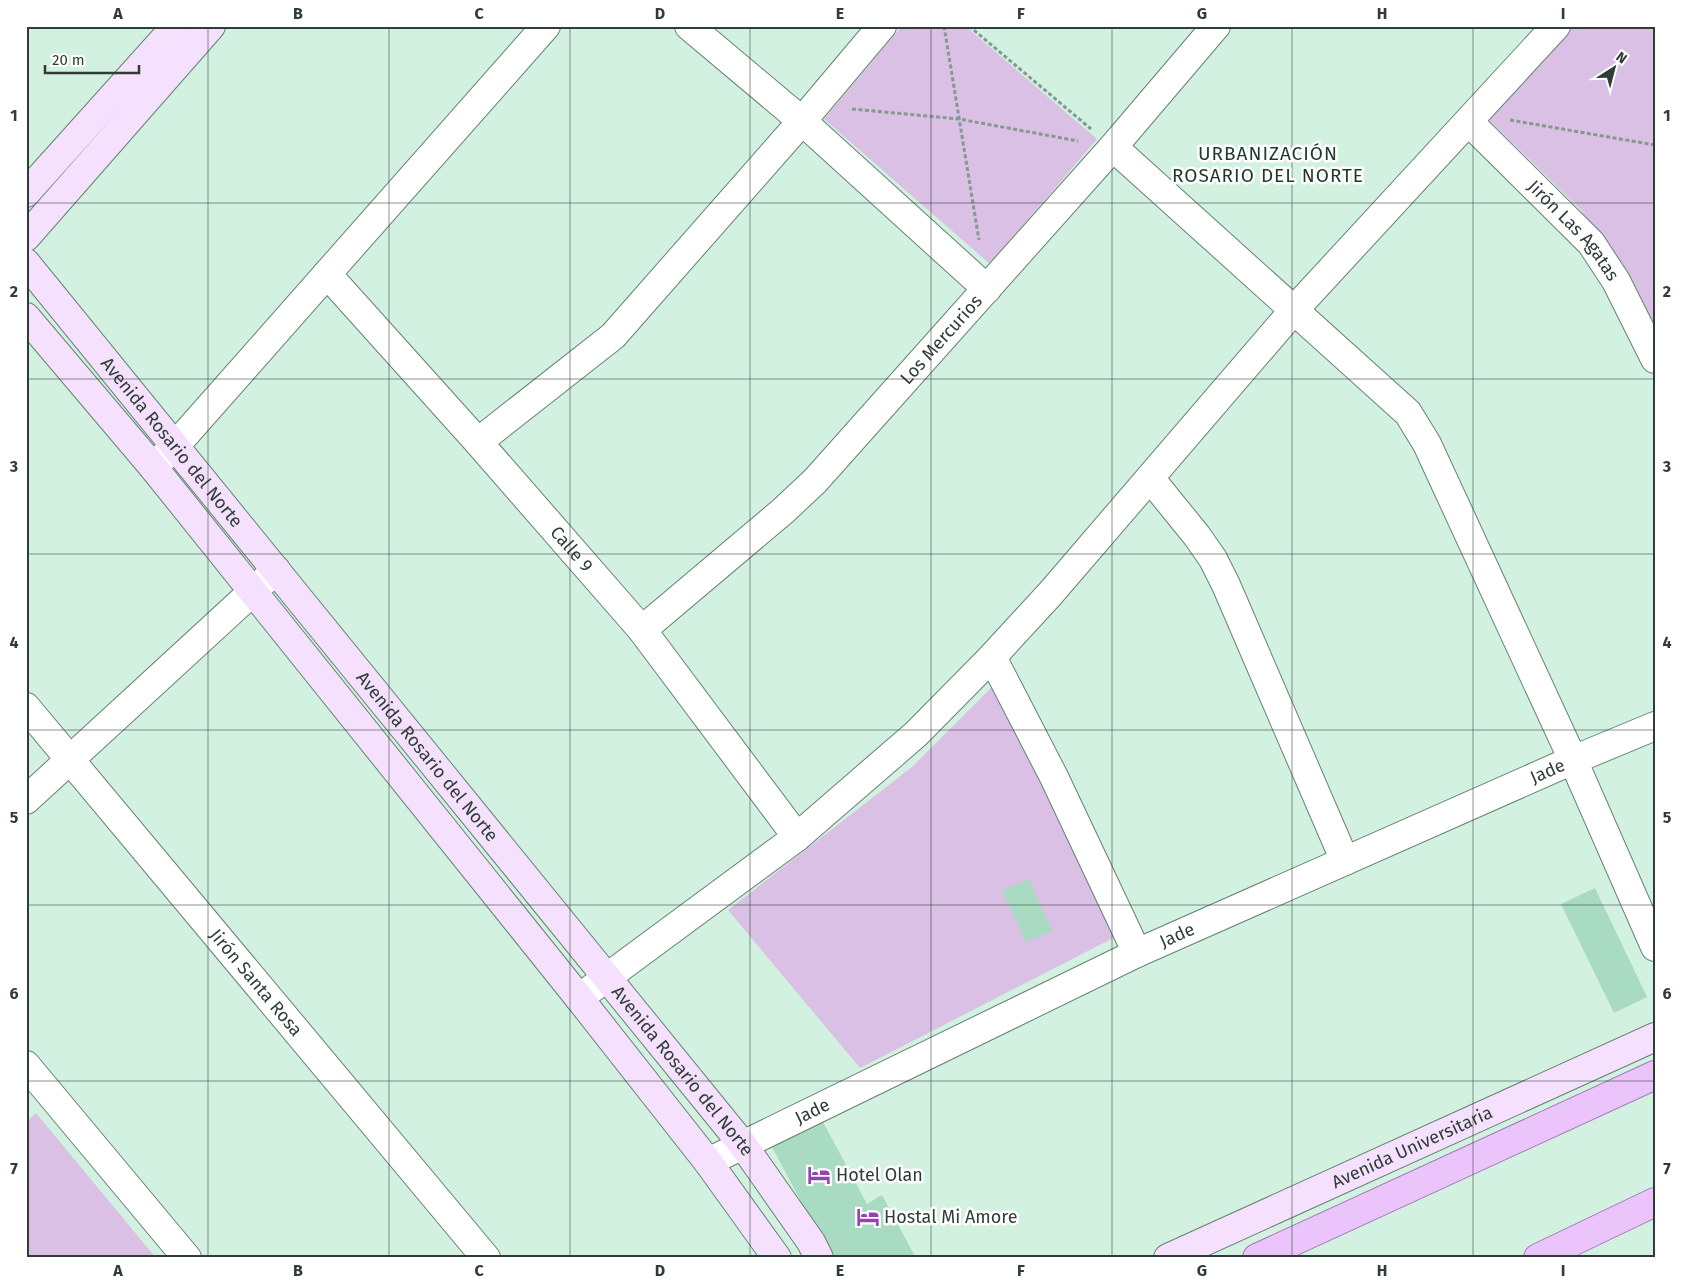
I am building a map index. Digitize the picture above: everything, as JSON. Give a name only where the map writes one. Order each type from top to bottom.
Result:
[{"type":"main road","name":"Avenida Universitaria","points":[[1257,1258],[1655,1075]]},
{"type":"main road","points":[[1538,1258],[1655,1202]]},
{"type":"street","points":[[26,192],[176,26]]},
{"type":"street","points":[[153,467],[175,446],[546,26]]},
{"type":"street","points":[[689,26],[808,114],[987,289]]},
{"type":"street","points":[[478,442],[613,336],[808,114],[882,26]]},
{"type":"street","points":[[579,998],[797,837],[916,734],[992,657],[1050,594],[1294,310],[1556,26]]},
{"type":"street","name":"Los Mercurios","points":[[642,630],[815,481],[1113,147],[1210,28]]},
{"type":"street","points":[[26,238],[199,31]]},
{"type":"street","name":"Jirón Las Agatas","points":[[1469,122],[1592,243],[1616,281],[1655,359]]},
{"type":"street","points":[[1113,147],[1408,413],[1427,444],[1573,760],[1655,947]]},
{"type":"street","name":"Avenida Rosario del Norte","points":[[26,264],[743,1145],[811,1242],[819,1258]]},
{"type":"street","name":"Calle 9","points":[[327,274],[478,442],[642,630],[797,837]]},
{"type":"street","name":"Avenida Rosario del Norte","points":[[26,317],[153,467],[579,998],[708,1162],[777,1258]]},
{"type":"street","points":[[1150,478],[1213,559],[1346,862]]},
{"type":"street","points":[[26,800],[276,570]]},
{"type":"street","points":[[992,657],[1054,777],[1137,953]]},
{"type":"street","name":"Jirón Santa Rosa","points":[[26,707],[486,1258]]},
{"type":"street","name":"Jade","points":[[708,1162],[1137,953],[1573,760],[1655,726]]},
{"type":"street","name":"Avenida Universitaria","points":[[1168,1258],[1655,1037]]},
{"type":"street","points":[[31,1079],[187,1258]]},
{"type":"path","points":[[944,26],[979,242]]},
{"type":"path","points":[[969,26],[1113,147]]},
{"type":"path","points":[[808,114],[959,120],[1113,147]]},
{"type":"path","points":[[1506,119],[1655,145]]},
{"type":"shaded area","points":[[902,26],[965,26],[1097,139],[990,264],[824,119]]},
{"type":"shaded area","points":[[1574,26],[1655,26],[1655,334],[1581,210],[1489,120]]},
{"type":"shaded area","points":[[994,685],[1117,936],[860,1068],[728,910],[912,767]]},
{"type":"shaded area","points":[[36,1113],[156,1258],[26,1258],[26,1122]]},
{"type":"building","points":[[1029,879],[1052,931],[1026,942],[1002,891]]},
{"type":"building","points":[[1595,888],[1647,997],[1614,1013],[1561,904]]},
{"type":"building","points":[[822,1120],[867,1204],[882,1195],[916,1258],[831,1258],[772,1147]]},
{"type":"place","name":"Hotel Olan","points":[[819,1175]]},
{"type":"place","name":"Hostal Mi Amore","points":[[868,1217]]},
{"type":"district","name":"URBANIZACIÓN ROSARIO DEL NORTE","points":[[1268,164]]}]
